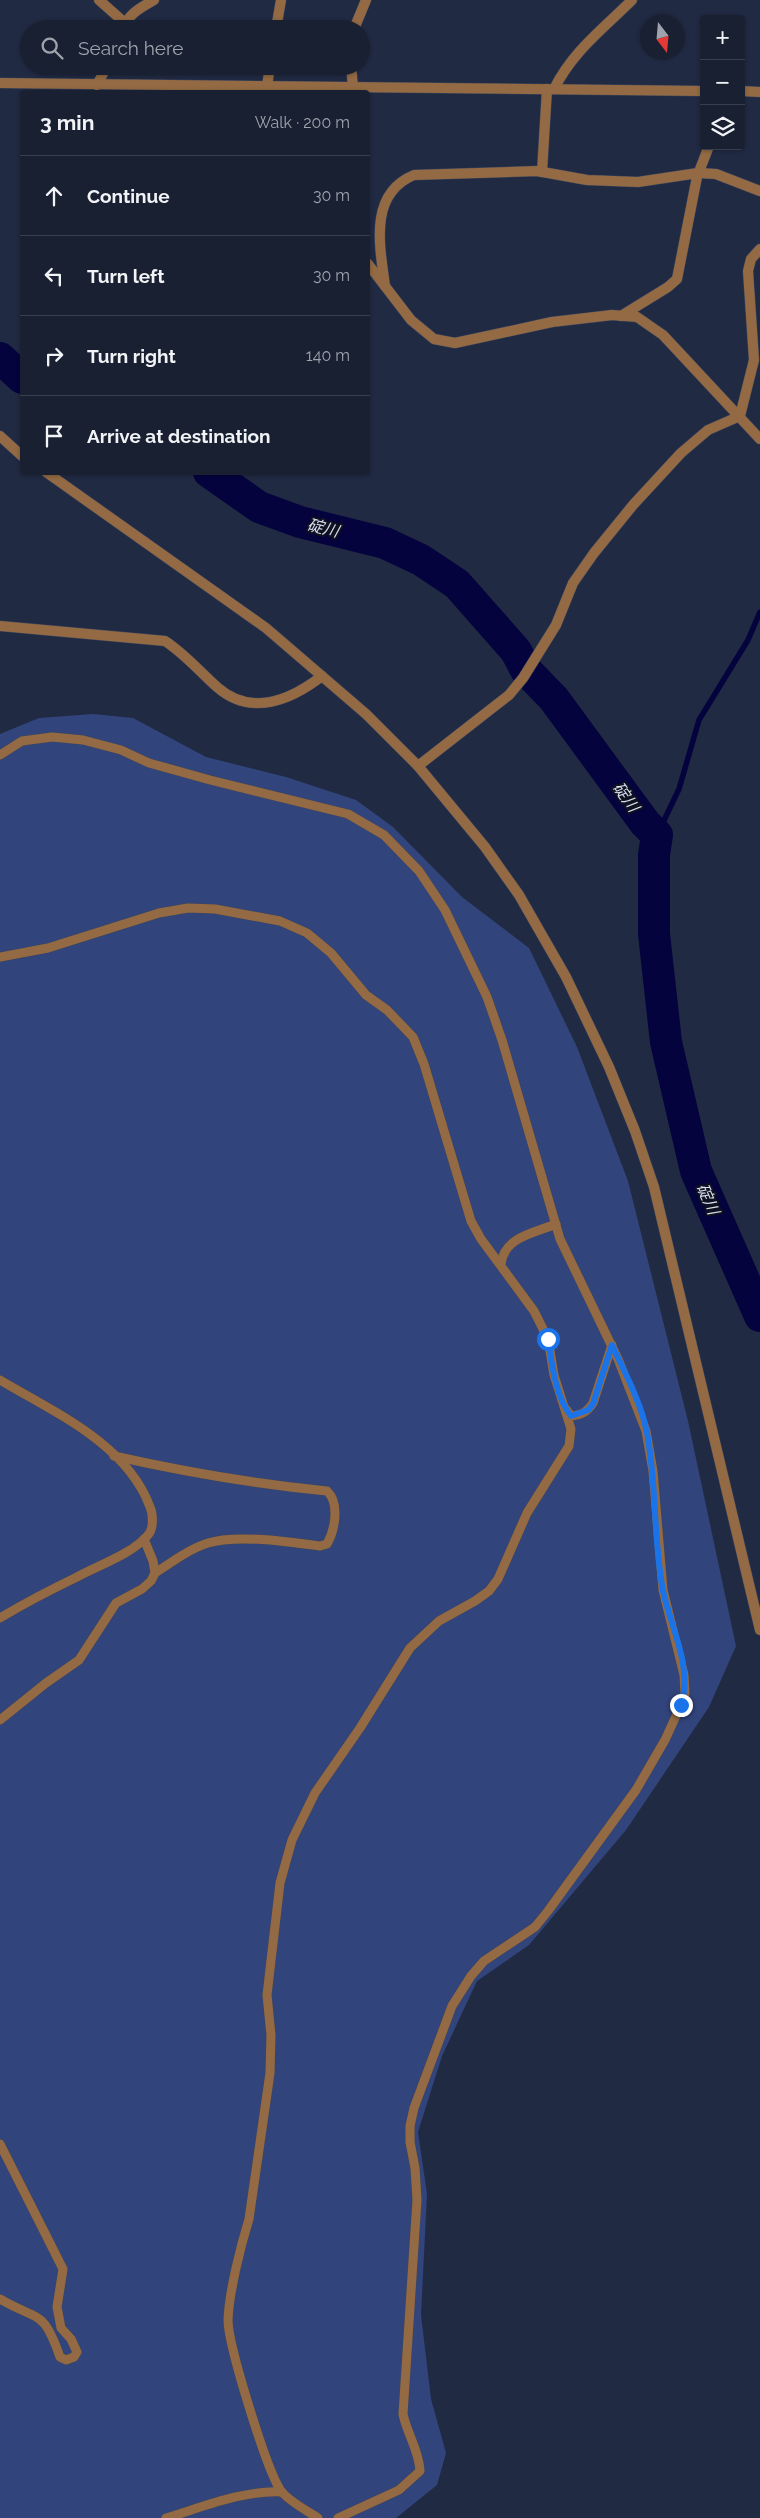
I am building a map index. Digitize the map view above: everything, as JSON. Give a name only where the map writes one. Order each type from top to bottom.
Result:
[{"type":"street","points":[[99,0],[119,20]]},
{"type":"street","points":[[129,20],[136,11],[154,0]]},
{"type":"street","points":[[278,20],[281,0]]},
{"type":"street","points":[[358,20],[366,0]]},
{"type":"street","points":[[542,172],[550,89],[579,52],[632,0]]},
{"type":"street","points":[[97,85],[102,75]]},
{"type":"street","points":[[266,86],[268,75]]},
{"type":"street","points":[[352,75],[353,87]]},
{"type":"street","points":[[0,84],[70,88],[97,85],[700,91]]},
{"type":"street","points":[[745,91],[760,92]]},
{"type":"street","points":[[620,316],[668,287],[677,279],[698,174],[707,150]]},
{"type":"street","points":[[385,288],[378,235],[380,217],[386,201],[395,188],[414,175],[467,172],[542,172],[587,180],[638,182],[698,174],[716,174],[728,177],[760,191]]},
{"type":"street","points":[[740,416],[754,360],[748,271],[751,259],[760,249]]},
{"type":"street","points":[[370,267],[411,320],[434,339],[455,343],[552,322],[620,316],[637,317],[663,335],[760,439]]},
{"type":"street","points":[[418,766],[509,695],[523,678],[556,625],[574,583],[594,553],[632,505],[681,453],[708,430],[740,416]]},
{"type":"street","points":[[0,436],[20,454]]},
{"type":"street","points":[[50,475],[266,628],[366,714],[418,766],[484,847],[519,895],[566,977],[609,1067],[635,1131],[654,1187],[760,1630]]},
{"type":"street","points":[[0,626],[165,640],[182,652],[218,688],[240,701],[256,704],[281,700],[302,691],[322,676]]},
{"type":"lane","points":[[0,755],[22,742],[52,737],[83,740],[121,750],[148,763],[348,814],[384,835],[419,870],[445,910],[487,997],[502,1040],[560,1239],[612,1345],[638,1404],[646,1431],[653,1471],[663,1590],[682,1659],[685,1694],[665,1740],[636,1790],[548,1911],[535,1927],[484,1961],[471,1976],[452,2006],[414,2108],[410,2126],[417,2200],[403,2414],[406,2431],[418,2454],[420,2470],[415,2478],[399,2490],[338,2518]]},
{"type":"lane","points":[[0,957],[48,948],[159,914],[188,908],[215,909],[280,921],[307,934],[331,953],[366,994],[387,1010],[412,1037],[424,1064],[471,1221],[480,1239],[501,1264],[534,1311],[548,1339],[554,1375],[570,1429],[569,1446],[527,1513],[498,1579],[489,1591],[438,1622],[410,1648],[360,1728],[315,1793],[292,1840],[280,1883],[267,1995],[271,2035],[270,2073],[249,2219],[242,2242],[228,2319],[229,2336],[249,2404],[270,2465],[282,2492],[318,2518]]},
{"type":"lane","points":[[501,1264],[502,1254],[508,1244],[556,1224]]},
{"type":"lane","points":[[565,1408],[571,1416],[588,1410],[598,1392],[605,1362],[612,1345]]},
{"type":"lane","points":[[0,1380],[96,1438],[126,1466],[144,1489],[153,1514],[150,1534],[136,1547],[37,1596],[0,1618]]},
{"type":"lane","points":[[0,1720],[46,1683],[79,1660],[116,1603],[142,1589],[151,1581],[155,1573],[199,1547],[227,1538],[320,1546],[327,1544],[332,1536],[335,1504],[333,1497],[327,1491],[277,1486],[182,1471],[114,1456]]},
{"type":"lane","points":[[144,1539],[153,1561],[155,1573]]},
{"type":"lane","points":[[0,2144],[63,2269],[57,2307],[61,2328],[71,2339],[77,2352],[74,2357],[66,2360],[60,2357],[52,2333],[36,2315],[0,2299]]},
{"type":"lane","points":[[0,2308],[25,2310]]},
{"type":"lane","points":[[52,2333],[61,2328]]},
{"type":"lane","points":[[166,2518],[238,2497],[265,2491],[282,2492]]},
{"type":"shaded area","points":[[93,714],[133,718],[206,757],[286,777],[356,800],[393,827],[462,897],[529,948],[577,1047],[628,1181],[688,1421],[736,1646],[709,1707],[626,1830],[529,1945],[477,1981],[442,2056],[418,2132],[427,2194],[421,2315],[431,2399],[446,2453],[437,2485],[396,2518],[0,2518],[0,734],[39,718]]},
{"type":"waterway","name":"碇川","points":[[0,358],[20,376]]},
{"type":"waterway","name":"碇川","points":[[213,475],[259,507],[300,522],[385,543],[421,560],[457,584],[516,651],[526,670],[554,699],[645,823],[657,835],[654,855],[654,934],[666,1042],[696,1171],[760,1316]]},
{"type":"waterway","points":[[657,835],[679,789],[699,720],[748,640],[760,612]]},
{"type":"route","points":[[548,1339],[554,1375],[565,1408],[571,1416],[579,1415],[588,1410],[593,1404],[612,1345],[638,1404],[646,1431],[653,1471],[663,1590],[682,1659],[685,1694],[681,1705]]}]
